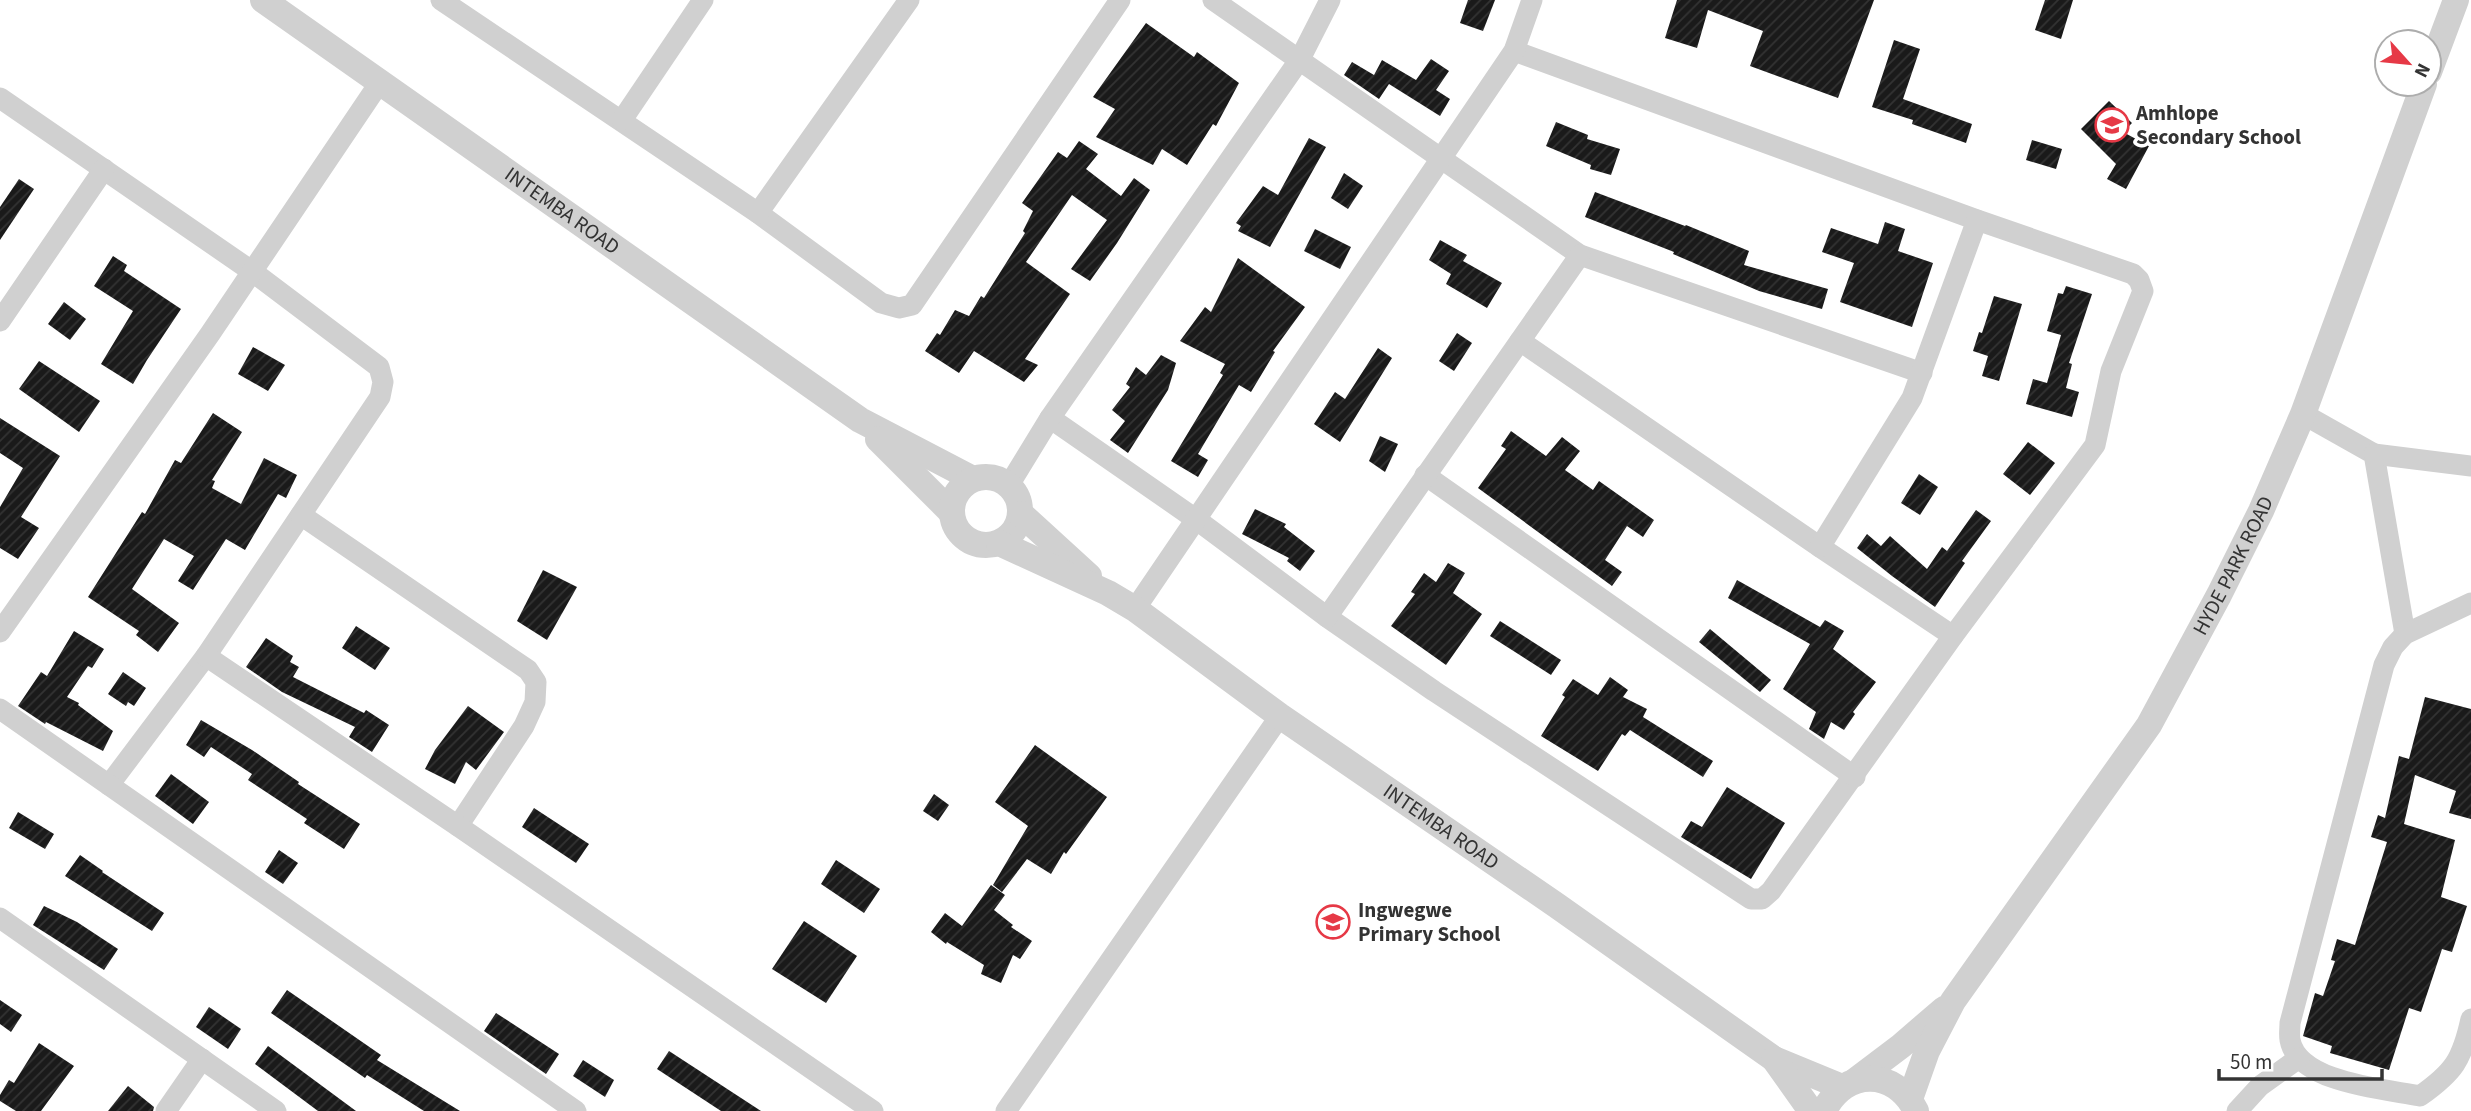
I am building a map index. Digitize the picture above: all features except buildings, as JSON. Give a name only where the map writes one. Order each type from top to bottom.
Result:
[{"type":"street","name":"INTEMBA ROAD","points":[[263,0],[860,420]]},
{"type":"street","points":[[441,0],[758,213],[881,303],[899,308],[912,304],[1120,0]]},
{"type":"street","points":[[622,120],[703,0]]},
{"type":"street","points":[[758,213],[909,0]]},
{"type":"street","points":[[1213,0],[1580,255],[1922,373]]},
{"type":"street","points":[[1009,485],[1050,418],[1300,60],[1330,0]]},
{"type":"street","points":[[1135,609],[1514,51],[1532,0]]},
{"type":"street","points":[[2443,35],[2456,0]]},
{"type":"street","points":[[1050,418],[1197,520],[1327,617],[1445,698],[1751,899],[1762,899],[1771,891],[1953,636],[2095,445],[2111,371],[2143,291],[2139,280],[2133,274],[1514,51]]},
{"type":"street","points":[[0,632],[253,272],[380,82]]},
{"type":"street","points":[[0,98],[253,272],[379,367],[383,382],[380,397],[206,656],[109,785]]},
{"type":"street","name":"HYDE PARK ROAD","points":[[1953,1001],[2149,725],[2220,595],[2261,511],[2303,414],[2419,98]]},
{"type":"street","points":[[0,321],[104,169]]},
{"type":"street","points":[[1820,548],[1903,415],[1922,373],[1977,220]]},
{"type":"street","points":[[1327,617],[1580,255]]},
{"type":"street","points":[[1520,341],[1820,548],[1953,636]]},
{"type":"street","points":[[2303,414],[2374,454],[2471,466]]},
{"type":"street","points":[[860,420],[973,479]]},
{"type":"street","points":[[860,420],[951,512],[958,533],[977,545],[999,544],[1108,593]]},
{"type":"street","points":[[2374,454],[2405,634]]},
{"type":"street","points":[[1424,475],[1854,777]]},
{"type":"street","points":[[951,512],[957,492],[973,479],[992,477],[1009,485],[1018,498],[1021,514],[1014,532],[999,544]]},
{"type":"street","points":[[1021,514],[1108,593]]},
{"type":"street","points":[[301,515],[528,670],[536,682],[535,702],[524,726],[458,826]]},
{"type":"street","name":"INTEMBA ROAD","points":[[1108,593],[1135,609],[1280,716],[1556,905],[1774,1059]]},
{"type":"street","points":[[2470,1026],[2465,1049],[2454,1066],[2441,1081],[2420,1096],[2327,1077],[2299,1058],[2290,1042],[2290,1023],[2384,665],[2405,634],[2471,603]]},
{"type":"street","points":[[206,656],[873,1111]]},
{"type":"street","points":[[0,709],[576,1111]]},
{"type":"street","points":[[1006,1111],[1280,716]]},
{"type":"street","points":[[0,918],[276,1111]]},
{"type":"street","points":[[1824,1111],[1831,1097],[1901,1046],[1953,1001]]},
{"type":"street","points":[[1913,1105],[1927,1051],[1953,1001]]},
{"type":"street","points":[[2237,1111],[2260,1086],[2299,1058]]},
{"type":"street","points":[[166,1111],[202,1059]]},
{"type":"street","points":[[1774,1059],[1849,1084],[1876,1078],[1895,1085],[1913,1105]]},
{"type":"street","points":[[1774,1059],[1811,1111]]},
{"type":"place","name":"Amhlope Secondary School","points":[[2112,125]]},
{"type":"place","name":"Ingwegwe Primary School","points":[[1333,922]]}]
